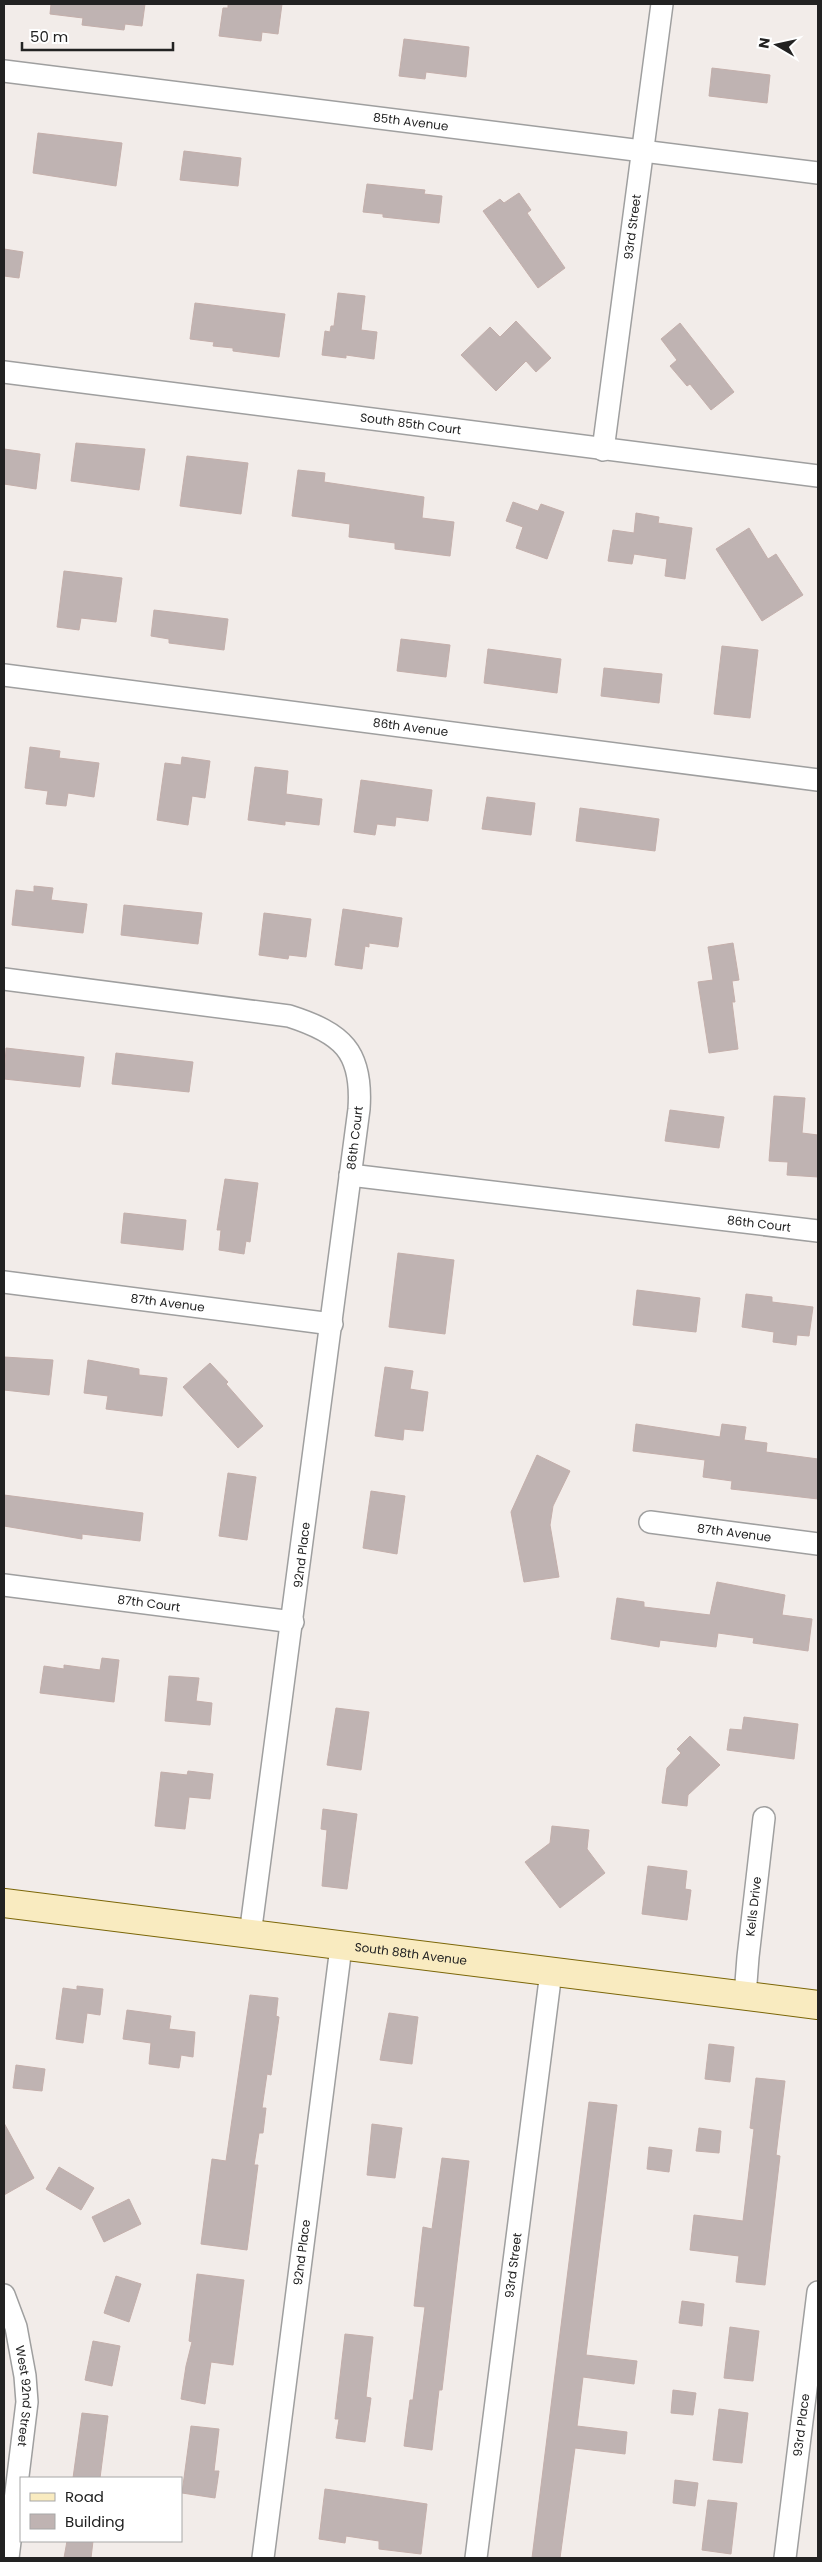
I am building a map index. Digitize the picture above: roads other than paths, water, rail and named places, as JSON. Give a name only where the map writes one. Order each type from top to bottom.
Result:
[{"type":"street","name":"93rd Street","points":[[603,450],[662,4]]},
{"type":"street","name":"85th Avenue","points":[[4,71],[818,173]]},
{"type":"street","name":"South 85th Court","points":[[4,372],[818,476]]},
{"type":"street","name":"86th Avenue","points":[[4,675],[818,780]]},
{"type":"street","name":"86th Court","points":[[4,979],[289,1016],[327,1030],[350,1053],[360,1089],[350,1175],[818,1231]]},
{"type":"street","name":"92nd Place","points":[[250,1935],[293,1622],[350,1175]]},
{"type":"street","name":"87th Avenue","points":[[4,1282],[332,1324]]},
{"type":"street","name":"87th Avenue","points":[[650,1522],[818,1544]]},
{"type":"street","name":"87th Court","points":[[4,1585],[293,1622]]},
{"type":"street","name":"Kells Drive","points":[[745,1996],[764,1818]]},
{"type":"street","name":"South 88th Avenue","points":[[4,1903],[818,2006]]},
{"type":"street","name":"92nd Place","points":[[263,2558],[341,1947]]},
{"type":"street","name":"93rd Street","points":[[476,2558],[551,1972]]},
{"type":"street","name":"93rd Place","points":[[785,2558],[818,2292]]},
{"type":"street","name":"West 92nd Street","points":[[4,2295],[16,2327],[25,2376],[27,2402],[8,2558]]}]
